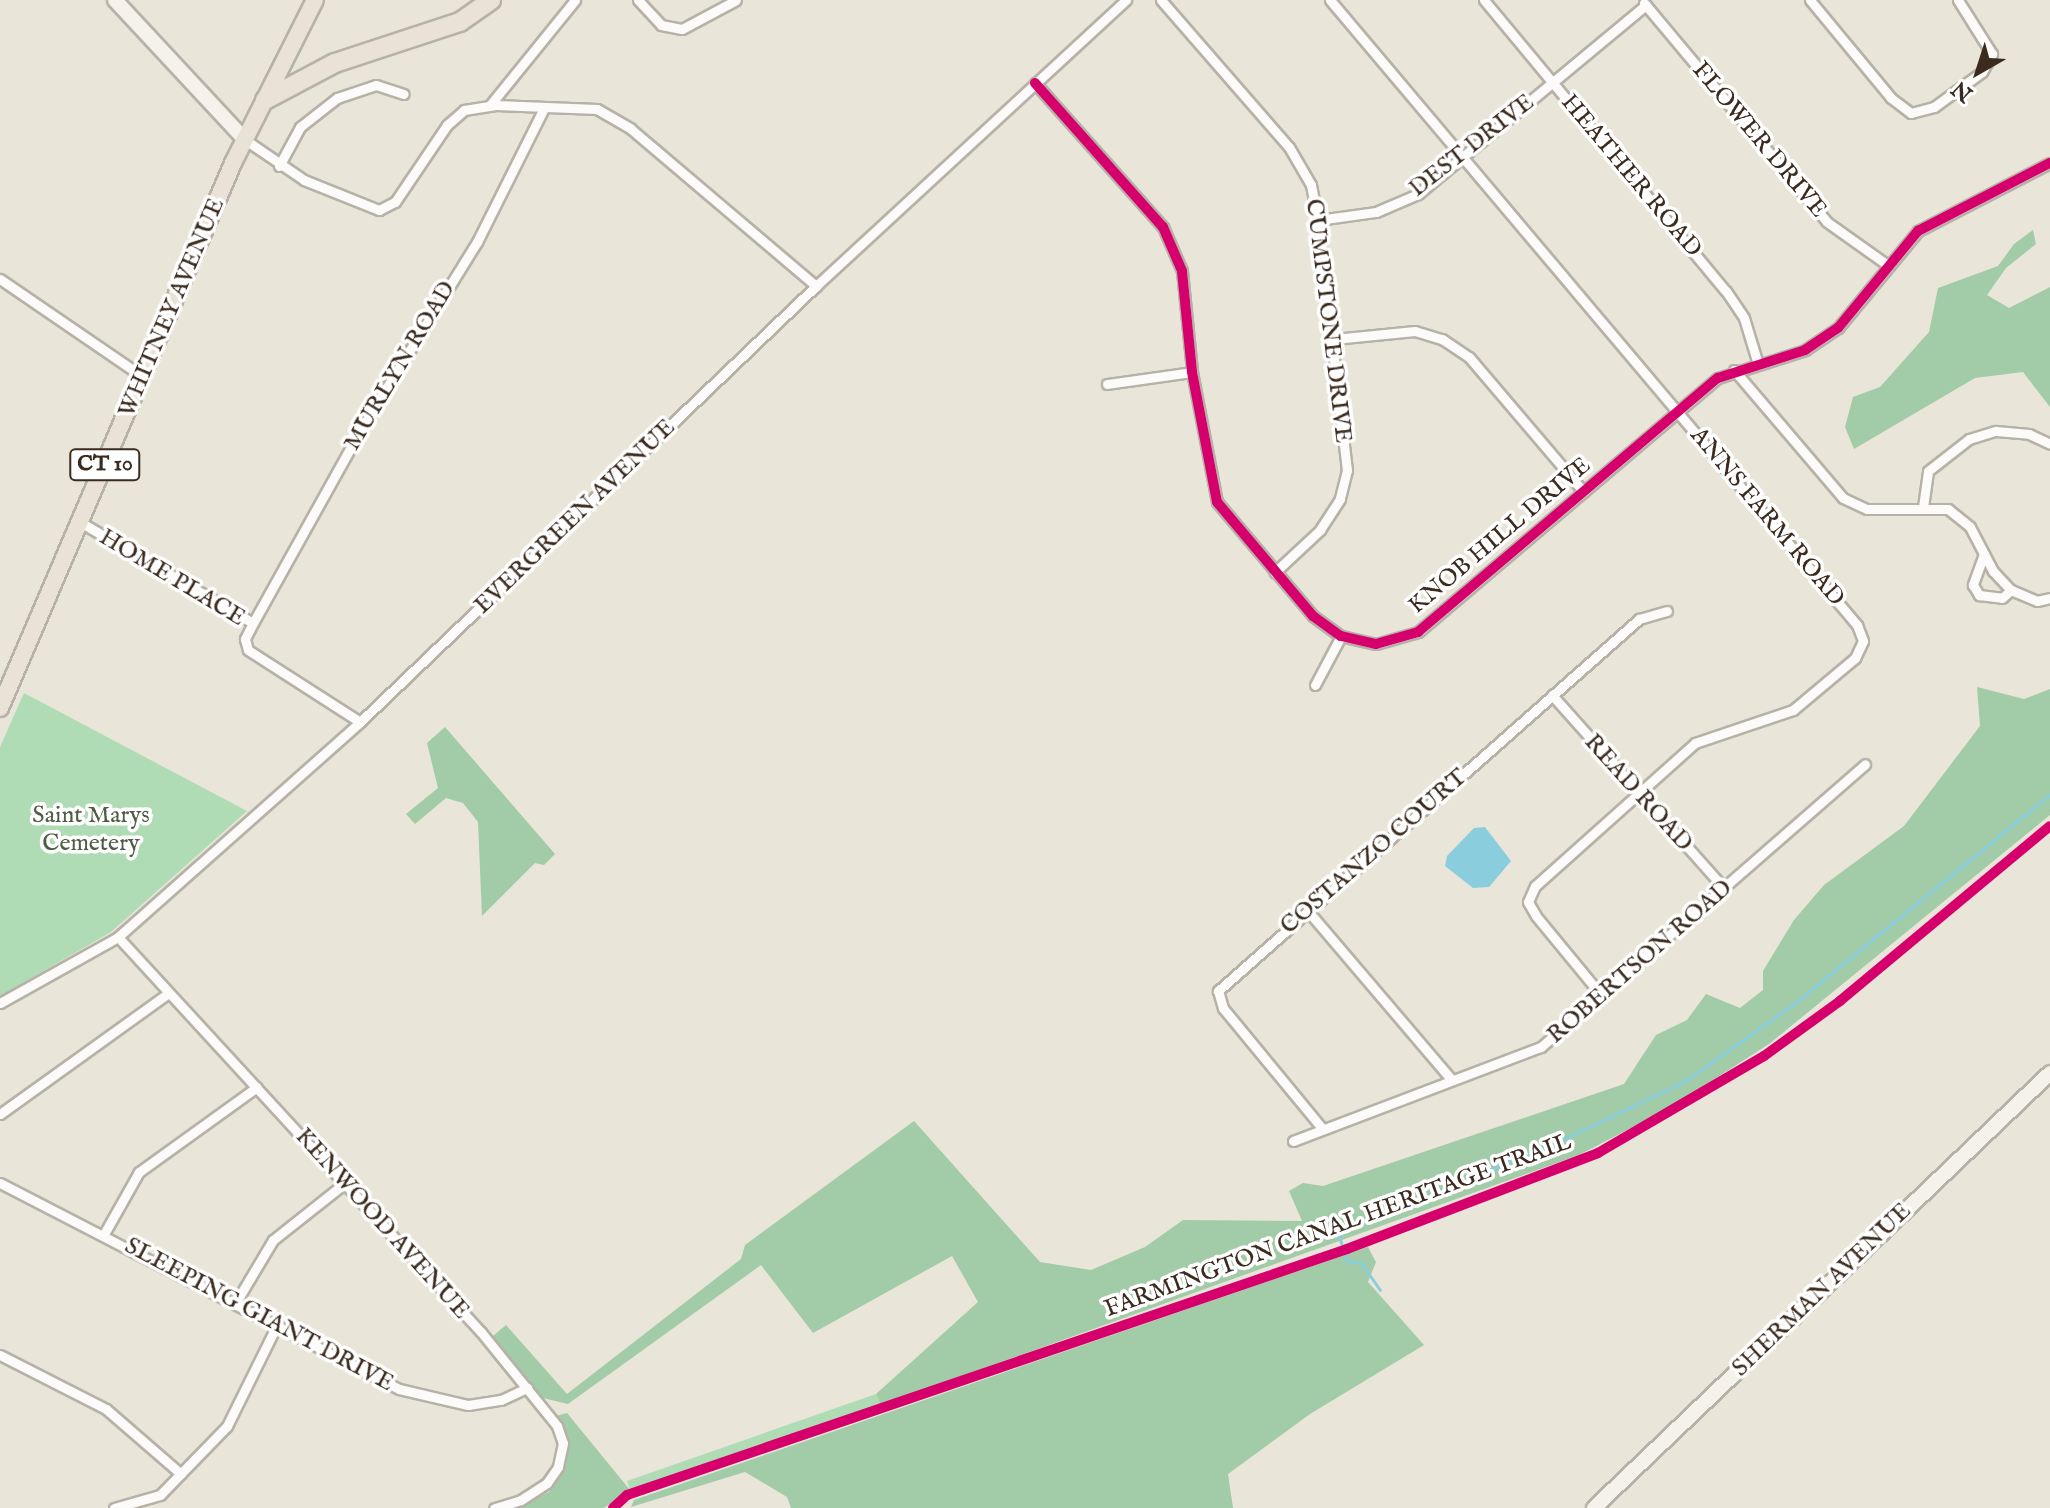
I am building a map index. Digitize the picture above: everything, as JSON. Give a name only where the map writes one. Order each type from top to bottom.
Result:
[{"type":"highway","name":"WHITNEY AVENUE","points":[[0,708],[244,139],[315,0]]},
{"type":"highway","points":[[265,100],[335,63],[460,22],[491,0]]},
{"type":"main road","points":[[115,0],[244,139]]},
{"type":"main road","name":"SHERMAN AVENUE","points":[[1594,1508],[2050,1073]]},
{"type":"street","points":[[490,105],[575,0]]},
{"type":"street","points":[[638,0],[661,25],[674,29],[691,26],[736,0]]},
{"type":"street","name":"EVERGREEN AVENUE","points":[[0,1003],[118,937],[360,722],[816,286],[1126,0]]},
{"type":"street","name":"CUMPSTONE DRIVE","points":[[1161,0],[1289,147],[1311,185],[1318,220],[1347,470],[1340,499],[1320,530],[1275,572]]},
{"type":"street","name":"ANNS FARM ROAD","points":[[1330,0],[1857,625],[1863,641],[1855,658],[1793,710],[1695,743],[1638,792]]},
{"type":"street","name":"HEATHER ROAD","points":[[1484,0],[1726,291],[1744,318],[1758,364]]},
{"type":"street","points":[[1810,0],[1891,98],[1911,113],[1934,107],[1982,72],[1992,54],[1958,0]]},
{"type":"street","name":"DEST DRIVE","points":[[1318,220],[1376,212],[1418,194],[1644,2]]},
{"type":"street","name":"FLOWER DRIVE","points":[[1644,2],[1827,222],[1889,266]]},
{"type":"street","name":"KNOB HILL DRIVE","points":[[1035,83],[1163,227],[1182,271],[1192,372],[1217,502],[1313,616],[1341,636],[1376,644],[1418,632],[1679,411],[1734,370],[1805,350],[1838,328],[1918,231],[2050,163]]},
{"type":"street","points":[[279,166],[300,127],[337,98],[376,85],[404,94]]},
{"type":"street","points":[[244,139],[279,166],[364,208],[384,209],[398,197],[453,117],[468,108],[490,105],[591,108],[616,118],[816,286]]},
{"type":"street","name":"MURLYN ROAD","points":[[253,623],[361,429],[477,242],[544,108]]},
{"type":"street","points":[[0,279],[143,377]]},
{"type":"street","points":[[1334,339],[1415,331],[1442,339],[1469,357],[1584,492]]},
{"type":"street","points":[[1734,370],[1843,498],[1867,509],[1948,509],[1970,527],[1984,554],[2011,590],[2037,601],[2050,598]]},
{"type":"street","points":[[1107,384],[1192,372]]},
{"type":"street","points":[[1923,507],[1928,471],[1969,439],[1996,431],[2029,434],[2050,444]]},
{"type":"street","name":"HOME PLACE","points":[[80,522],[253,623],[245,639],[248,650],[360,722]]},
{"type":"street","points":[[1984,554],[1973,585],[1979,595],[2002,598],[2011,590]]},
{"type":"street","name":"COSTANZO COURT","points":[[1321,1127],[1223,1008],[1218,991],[1639,619],[1667,611]]},
{"type":"street","points":[[1315,685],[1341,636]]},
{"type":"street","name":"READ ROAD","points":[[1552,695],[1725,889]]},
{"type":"street","name":"ROBERTSON ROAD","points":[[1293,1141],[1321,1127],[1541,1047],[1865,764]]},
{"type":"street","points":[[1602,996],[1528,902],[1535,886],[1638,792]]},
{"type":"street","points":[[1308,911],[1451,1079]]},
{"type":"street","name":"KENWOOD AVENUE","points":[[118,937],[167,994],[345,1183],[557,1426],[563,1443],[558,1467],[547,1483],[521,1500],[494,1508]]},
{"type":"street","points":[[0,1114],[167,994]]},
{"type":"street","points":[[104,1234],[139,1172],[257,1087]]},
{"type":"street","name":"SLEEPING GIANT DRIVE","points":[[0,1183],[278,1323],[399,1389],[434,1401],[468,1405],[501,1400],[527,1388]]},
{"type":"street","points":[[236,1302],[273,1240],[345,1183]]},
{"type":"street","points":[[114,1508],[160,1495],[227,1426],[278,1323]]},
{"type":"street","points":[[0,1355],[106,1409],[181,1474]]},
{"type":"green space","points":[[2033,230],[2036,244],[2006,268],[1987,295],[2009,308],[2050,287],[2050,407],[2023,372],[1975,378],[1854,449],[1845,427],[1853,397],[1880,387],[1929,332],[1938,288],[1998,266],[2014,244]]},
{"type":"green space","points":[[1977,687],[2024,699],[2050,689],[2050,815],[1769,1044],[1671,1107],[1579,1155],[881,1405],[876,1394],[978,1302],[952,1256],[813,1333],[761,1265],[568,1404],[543,1398],[493,1336],[506,1325],[567,1394],[741,1259],[745,1245],[914,1121],[1040,1262],[1091,1270],[1145,1247],[1183,1220],[1302,1221],[1289,1191],[1303,1183],[1323,1186],[1624,1084],[1656,1035],[1687,1020],[1706,994],[1740,1008],[1763,990],[1763,971],[1794,920],[1824,885],[1904,826],[1980,726]]},
{"type":"green space","name":"Saint Marys Cemetery","points":[[24,693],[247,811],[111,932],[0,996],[0,747]]},
{"type":"green space","points":[[445,727],[555,854],[544,865],[535,863],[482,916],[478,822],[463,803],[446,798],[415,824],[406,814],[438,788],[427,743]]},
{"type":"green space","points":[[1368,1247],[1376,1262],[1368,1282],[1424,1345],[1310,1414],[1228,1474],[1233,1508],[791,1508],[787,1497],[745,1472],[631,1507],[634,1500]]},
{"type":"green space","points":[[876,1394],[881,1405],[630,1490],[627,1481]]},
{"type":"green space","points":[[567,1413],[630,1490],[604,1508],[518,1508],[549,1492],[560,1475],[565,1452],[556,1416]]},
{"type":"water","points":[[1485,827],[1511,861],[1489,887],[1473,888],[1445,866],[1447,856],[1474,828]]},
{"type":"waterway","points":[[1380,1290],[1361,1263],[1347,1261],[1339,1236],[1345,1231],[1568,1137],[1685,1081],[1795,1003],[2050,794]]},
{"type":"cycle path","points":[[1035,83],[1163,227],[1182,271],[1192,372],[1217,502],[1313,616],[1341,636],[1376,644],[1418,632],[1718,378],[1805,350],[1838,328],[1918,231],[2050,163]]},
{"type":"cycle path","name":"FARMINGTON CANAL HERITAGE TRAIL","points":[[613,1508],[627,1495],[1347,1249],[1598,1153],[1764,1056],[1840,1001],[2050,826]]}]
